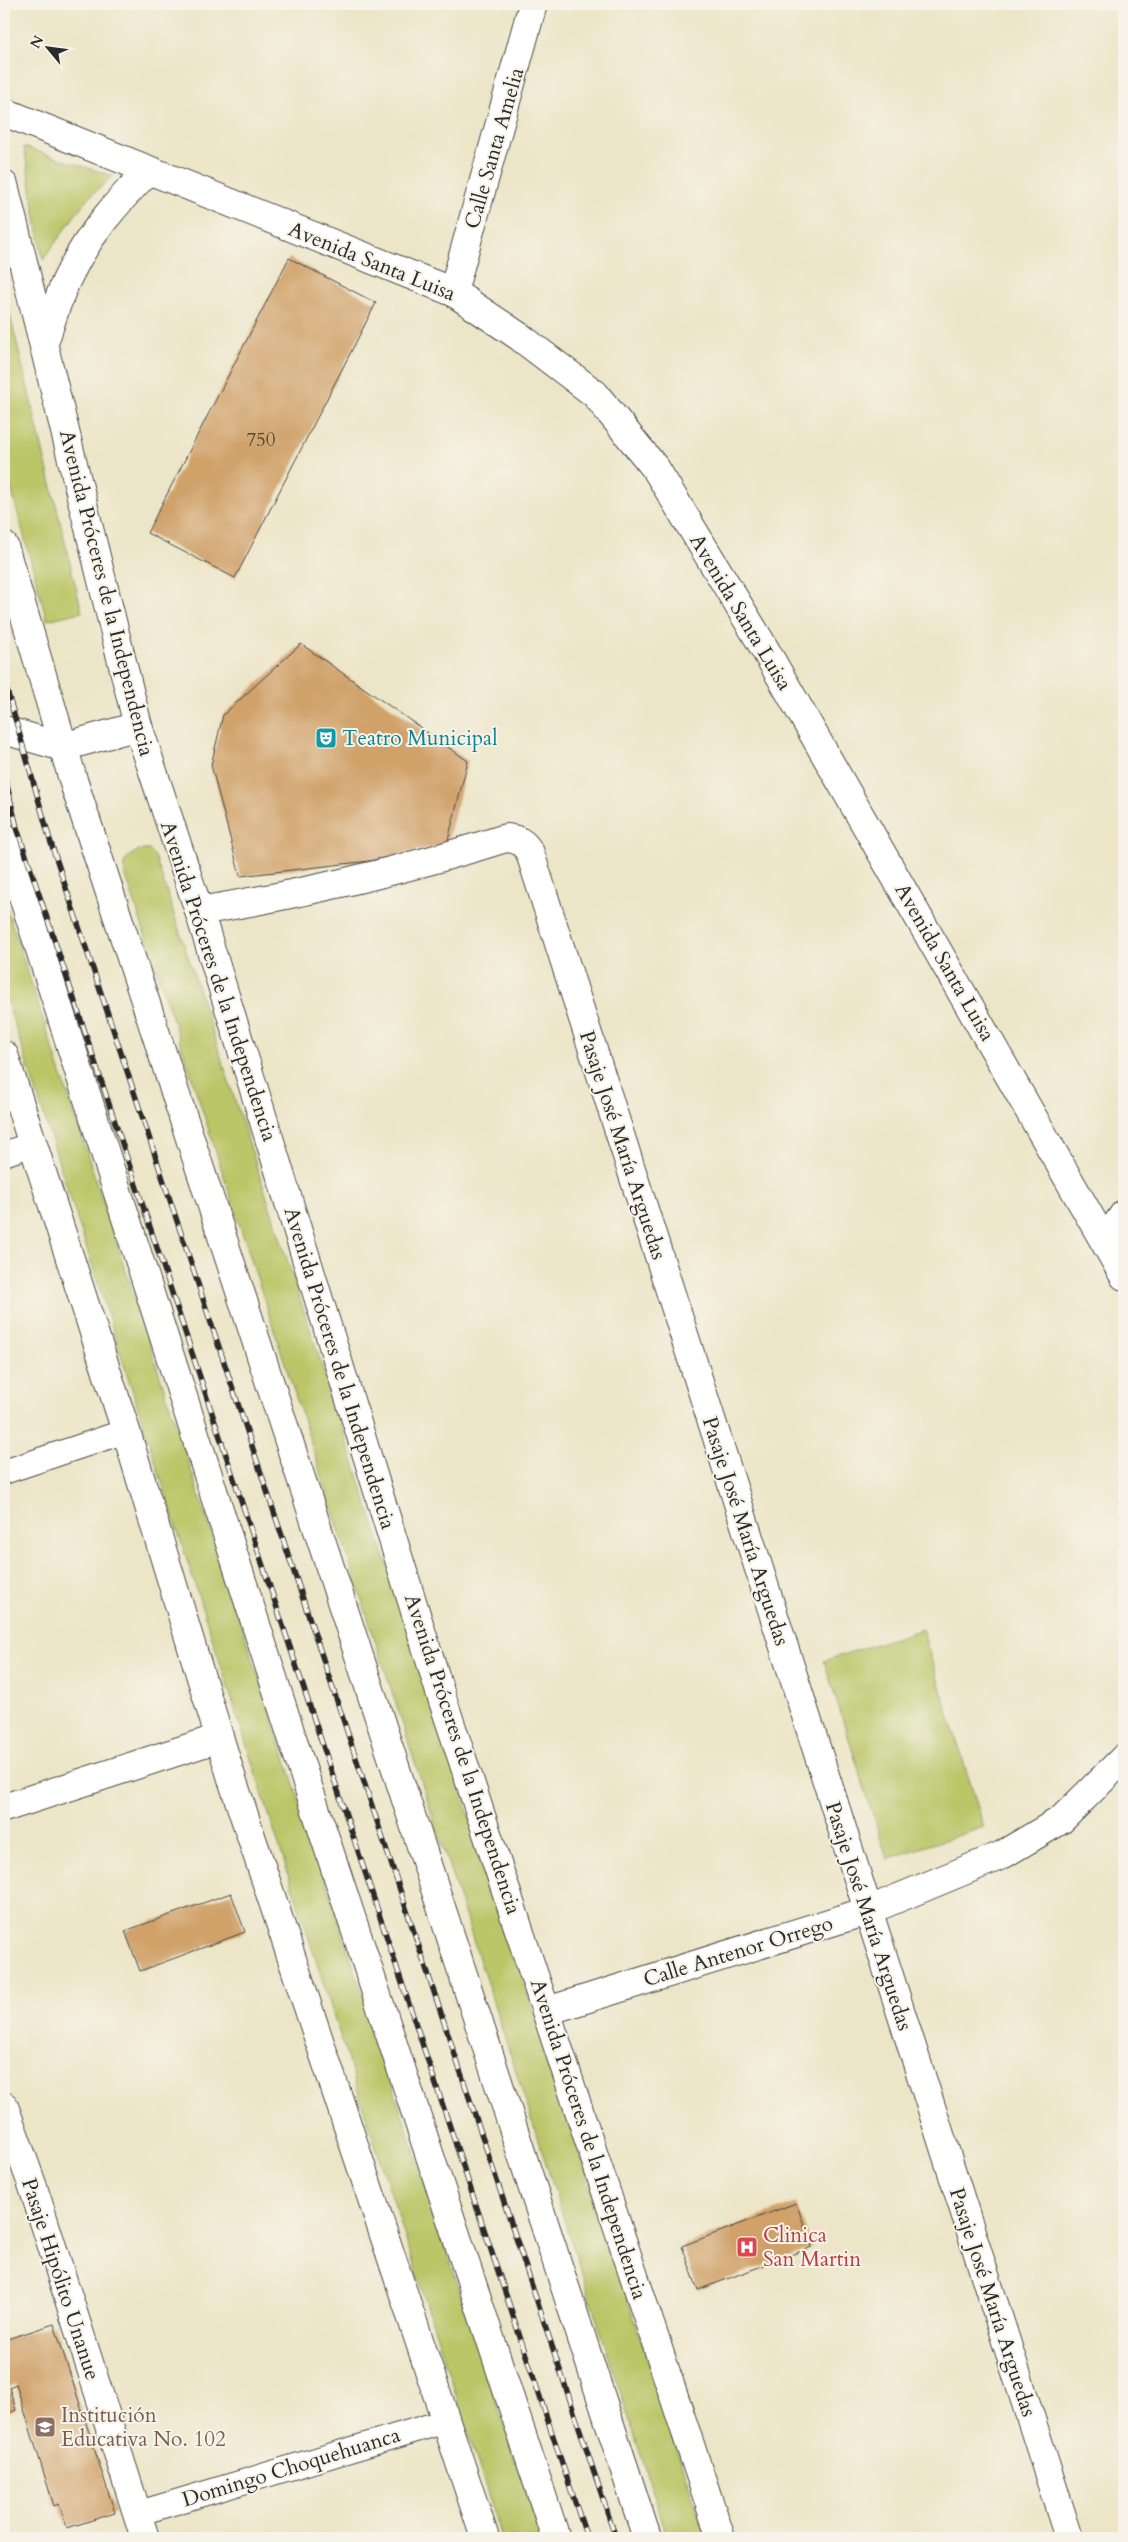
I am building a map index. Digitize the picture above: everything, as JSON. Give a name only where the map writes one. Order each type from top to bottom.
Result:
[{"type":"main road","name":"Calle Santa Amelia","points":[[453,292],[533,4]]},
{"type":"main road","name":"Avenida Santa Luisa","points":[[4,112],[453,292],[520,336],[595,394],[656,469],[759,640],[1124,1276]]},
{"type":"main road","points":[[44,343],[69,274],[81,254],[114,205],[148,171]]},
{"type":"main road","name":"Avenida Próceres de la Independencia","points":[[4,184],[138,726],[199,911],[440,1692],[722,2538]]},
{"type":"main road","points":[[4,546],[63,747],[647,2538]]},
{"type":"main road","points":[[4,730],[63,747],[138,726]]},
{"type":"main road","points":[[4,837],[297,1753],[556,2538]]},
{"type":"main road","name":"Pasaje José María Arguedas","points":[[199,911],[266,900],[424,864],[506,838],[517,839],[526,845],[1069,2538]]},
{"type":"main road","points":[[4,1056],[126,1431],[219,1738],[485,2538]]},
{"type":"main road","points":[[4,1083],[20,1105]]},
{"type":"main road","points":[[1105,1241],[1124,1214]]},
{"type":"main road","points":[[4,1808],[219,1738]]},
{"type":"main road","name":"Calle Antenor Orrego","points":[[547,2011],[867,1911],[1002,1855],[1061,1820],[1124,1758]]},
{"type":"main road","name":"Pasaje Hipólito Unanue","points":[[4,2106],[33,2187],[140,2526]]},
{"type":"street","points":[[4,1154],[32,1144]]},
{"type":"street","points":[[4,1472],[126,1431]]},
{"type":"street","name":"Domingo Choquehuanca","points":[[140,2526],[446,2421]]},
{"type":"green space","points":[[24,147],[113,176],[86,200],[43,260]]},
{"type":"green space","points":[[4,290],[82,612],[47,620],[4,463]]},
{"type":"green space","points":[[139,850],[149,850],[155,856],[706,2538],[668,2538],[124,870],[126,860]]},
{"type":"green space","points":[[4,900],[541,2538],[502,2538],[4,992]]},
{"type":"green space","points":[[922,1629],[984,1827],[887,1859],[824,1661]]},
{"type":"building","points":[[289,258],[376,303],[235,578],[147,533]]},
{"type":"building","name":"Teatro Municipal","points":[[301,644],[468,761],[447,844],[369,861],[240,876],[211,765],[223,715]]},
{"type":"building","points":[[231,1893],[245,1932],[140,1971],[125,1931]]},
{"type":"building","name":"Clinica San Martin","points":[[796,2203],[812,2247],[698,2290],[682,2246]]},
{"type":"building","name":"Institución Educativa No. 102","points":[[54,2324],[115,2513],[67,2528],[59,2504],[54,2506],[16,2384],[9,2387],[16,2410],[4,2415],[4,2340]]},
{"type":"railway","points":[[4,680],[50,840],[616,2538]]},
{"type":"railway","points":[[4,773],[17,828],[587,2538]]},
{"type":"place","name":"Teatro Municipal","points":[[326,738]]},
{"type":"place","name":"Clinica San Martin","points":[[747,2247]]},
{"type":"place","name":"Institución Educativa No. 102","points":[[45,2427]]}]
